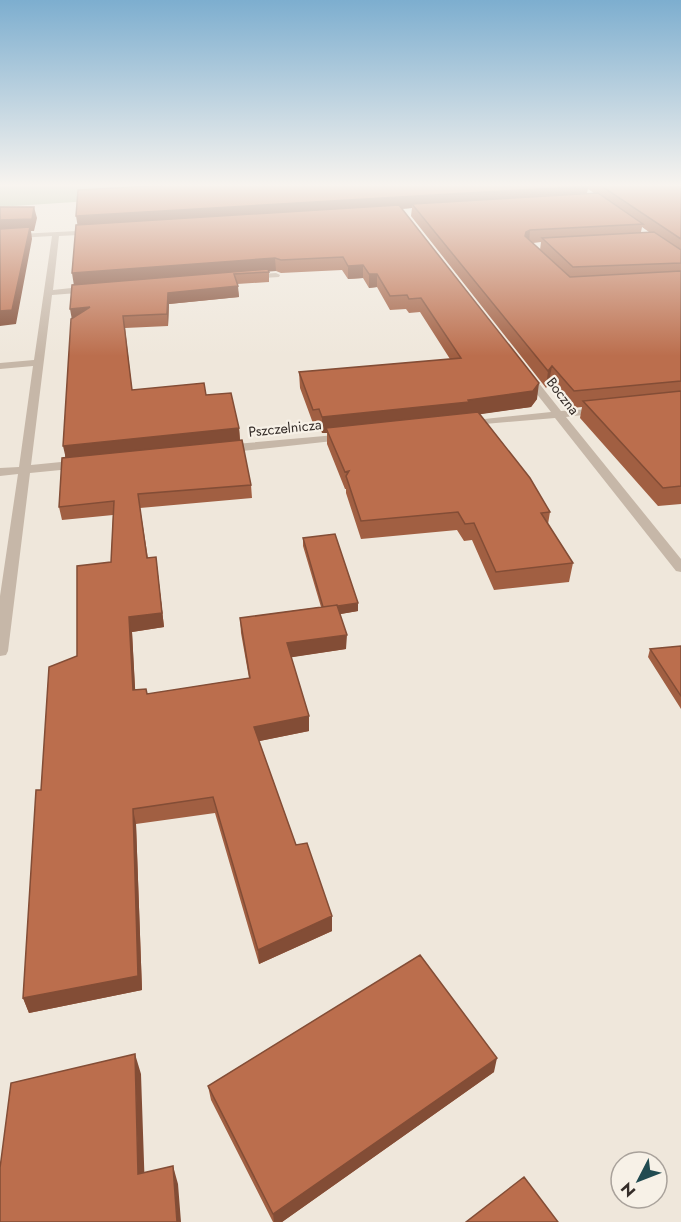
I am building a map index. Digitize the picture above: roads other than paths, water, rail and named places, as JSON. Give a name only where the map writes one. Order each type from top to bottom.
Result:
[{"type":"street","points":[[0,651],[55,242]]},
{"type":"street","points":[[242,277],[276,275]]},
{"type":"street","points":[[48,293],[105,288]]},
{"type":"street","points":[[0,366],[39,363]]},
{"type":"street","name":"Boczna","points":[[522,369],[681,568]]},
{"type":"street","points":[[452,426],[614,409]]},
{"type":"street","name":"Pszczelnicza","points":[[216,450],[357,435]]},
{"type":"street","points":[[0,472],[98,462]]}]
